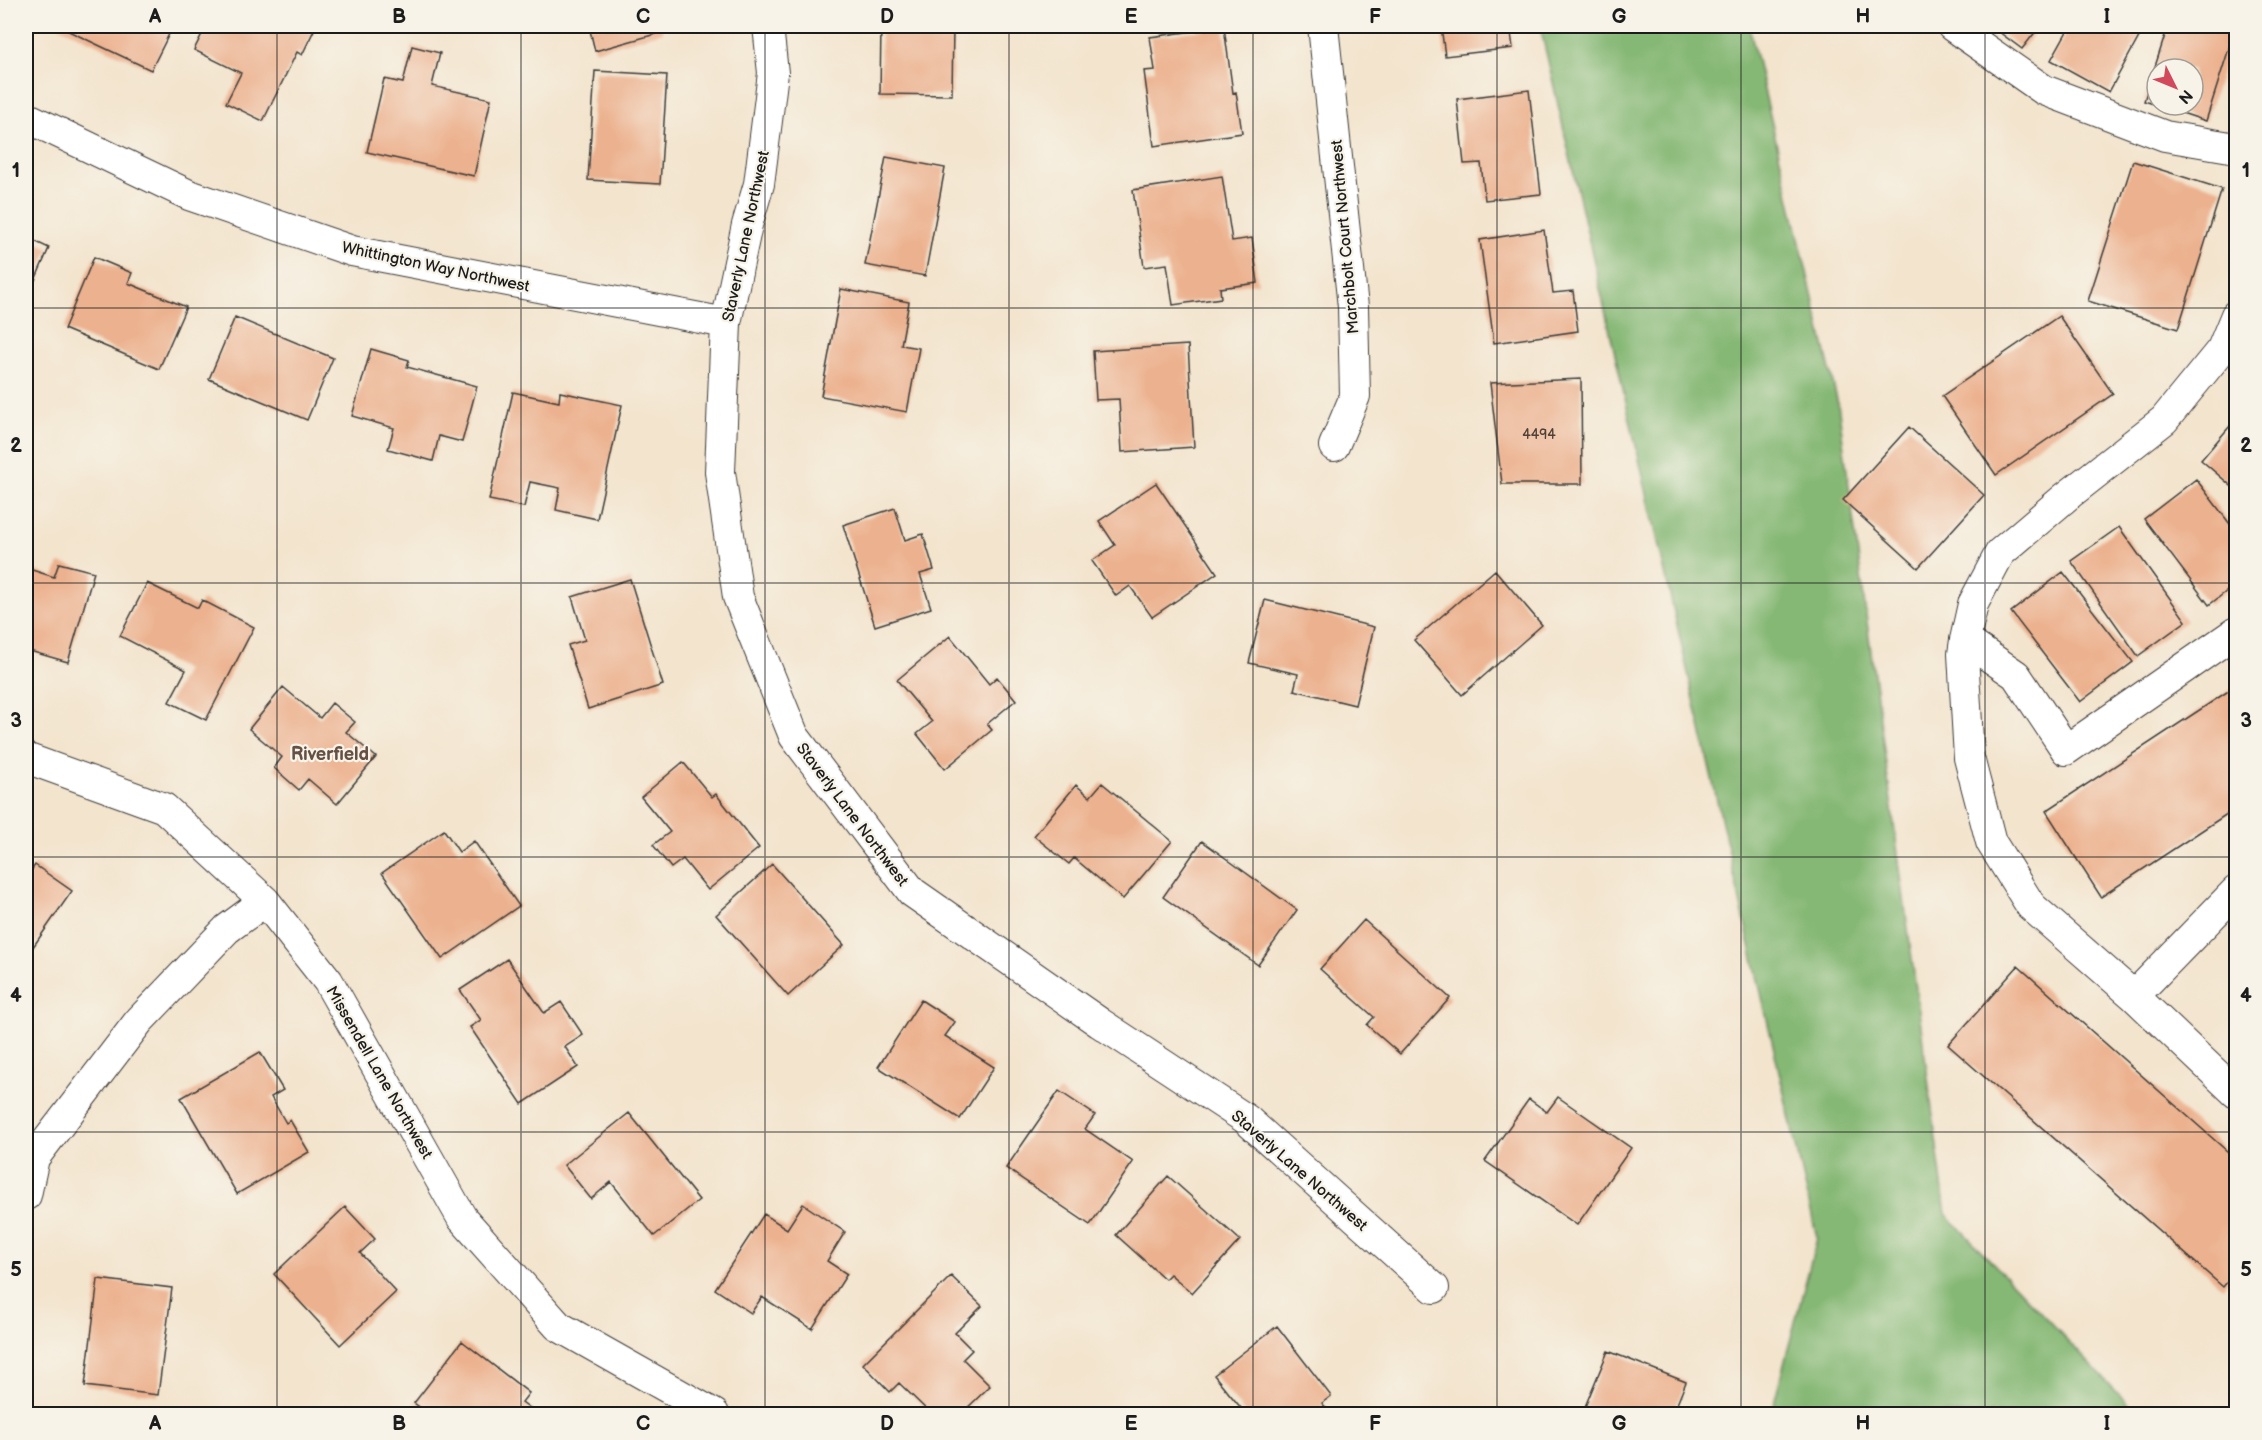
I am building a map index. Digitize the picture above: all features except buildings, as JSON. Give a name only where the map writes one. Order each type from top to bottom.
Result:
[{"type":"street","name":"Staverly Lane Northwest","points":[[768,26],[773,73],[759,184],[747,225],[726,323],[720,472],[738,597],[794,736],[912,892],[1091,1016],[1246,1119],[1434,1288]]},
{"type":"street","name":"Marchbolt Court Northwest","points":[[1323,26],[1353,307],[1355,396],[1334,446]]},
{"type":"street","points":[[1952,26],[2044,90],[2165,136],[2236,148]]},
{"type":"street","name":"Whittington Way Northwest","points":[[26,117],[189,195],[352,251],[726,323]]},
{"type":"street","points":[[2236,315],[2222,349],[2164,420],[2067,496],[2000,554],[1973,604],[1963,654],[1970,758],[1991,842],[2031,906],[2134,996],[2236,1093]]},
{"type":"street","points":[[1965,640],[2016,675],[2066,750],[2236,633]]},
{"type":"street","name":"Missendell Lane Northwest","points":[[26,758],[164,808],[265,901],[328,981],[462,1218],[558,1326],[714,1414]]},
{"type":"street","points":[[2134,996],[2236,891]]},
{"type":"street","points":[[26,1195],[34,1158],[139,1021],[227,929],[265,901]]},
{"type":"green space","points":[[1540,26],[1749,26],[1838,404],[1946,1214],[2138,1414],[1771,1414],[1817,1238]]},
{"type":"district","name":"Riverfield","points":[[330,754]]}]
